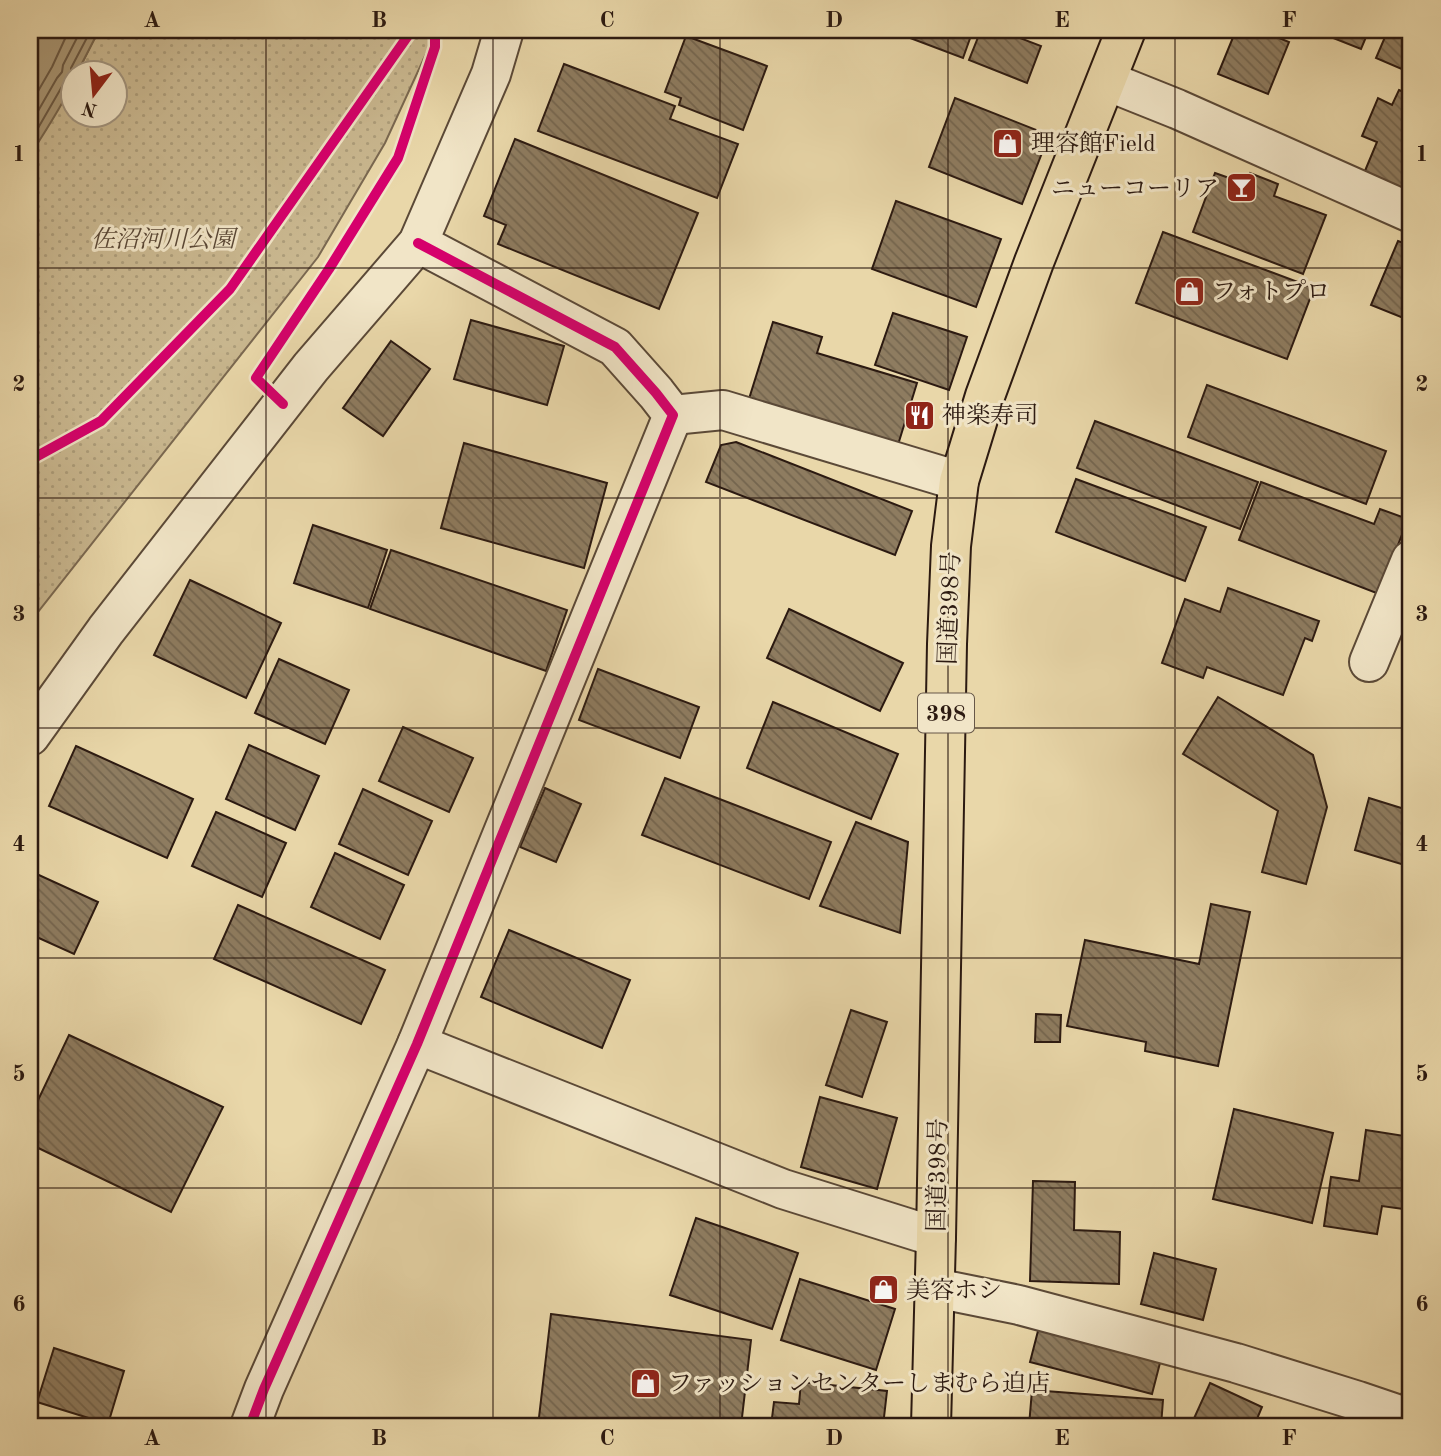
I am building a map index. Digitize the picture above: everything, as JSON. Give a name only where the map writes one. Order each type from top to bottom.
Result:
[{"type":"highway","name":"国道398号","points":[[931,1426],[947,644],[951,546],[959,481],[985,396],[1034,262],[1126,30]]},
{"type":"street","points":[[30,736],[106,630],[311,367],[418,243],[491,74],[504,30]]},
{"type":"street","points":[[1107,81],[1177,109],[1411,213]]},
{"type":"street","points":[[418,243],[615,347],[673,415]]},
{"type":"street","points":[[673,415],[723,410],[959,481]]},
{"type":"street","points":[[250,1426],[417,1044],[673,415]]},
{"type":"street","points":[[1369,662],[1411,560]]},
{"type":"street","points":[[417,1044],[783,1189],[936,1237]]},
{"type":"street","points":[[935,1288],[1019,1305],[1236,1363],[1411,1419]]},
{"type":"green space","name":"佐沼河川公園","points":[[99,30],[437,30],[385,143],[318,257],[30,622],[30,156],[60,103],[60,130],[130,130],[130,60],[84,60]]},
{"type":"water","points":[[30,30],[99,30],[84,60],[60,60],[60,105],[30,156]]},
{"type":"building","points":[[889,30],[973,30],[963,58]]},
{"type":"building","points":[[981,30],[999,30],[1041,46],[1027,83],[969,60]]},
{"type":"building","points":[[1236,30],[1259,30],[1289,42],[1268,94],[1218,74]]},
{"type":"building","points":[[1313,30],[1369,30],[1361,49]]},
{"type":"building","points":[[1388,30],[1411,30],[1411,73],[1376,58]]},
{"type":"building","points":[[686,36],[767,66],[743,130],[679,105],[681,98],[665,92]]},
{"type":"building","points":[[564,64],[675,106],[670,119],[738,144],[717,198],[538,131]]},
{"type":"building","points":[[1399,90],[1411,95],[1411,199],[1362,178],[1377,142],[1362,136],[1378,98],[1392,105]]},
{"type":"building","points":[[955,98],[1049,135],[1022,204],[929,167]]},
{"type":"building","points":[[515,139],[698,213],[659,309],[498,244],[506,225],[484,216]]},
{"type":"building","points":[[1215,173],[1246,184],[1250,173],[1278,184],[1274,196],[1326,215],[1303,274],[1193,232]]},
{"type":"building","points":[[896,201],[1001,239],[976,307],[872,269]]},
{"type":"building","points":[[1163,232],[1314,288],[1287,359],[1136,303]]},
{"type":"building","points":[[1398,241],[1411,246],[1411,321],[1371,305]]},
{"type":"building","points":[[893,313],[967,337],[949,390],[875,365]]},
{"type":"building","points":[[471,320],[564,346],[547,405],[454,379]]},
{"type":"building","points":[[773,322],[822,337],[817,353],[917,383],[897,448],[748,402]]},
{"type":"building","points":[[391,341],[430,369],[383,436],[343,408]]},
{"type":"building","points":[[1207,385],[1386,451],[1366,504],[1188,437]]},
{"type":"building","points":[[1095,421],[1258,482],[1240,529],[1077,468]]},
{"type":"building","points":[[736,442],[912,511],[895,555],[706,482],[721,445]]},
{"type":"building","points":[[464,443],[607,483],[584,568],[441,528]]},
{"type":"building","points":[[1076,479],[1206,527],[1185,581],[1056,532]]},
{"type":"building","points":[[1261,482],[1374,524],[1380,509],[1408,519],[1379,594],[1239,540]]},
{"type":"building","points":[[313,525],[387,550],[368,608],[294,583]]},
{"type":"building","points":[[391,550],[567,610],[546,671],[370,609]]},
{"type":"building","points":[[190,580],[281,623],[246,698],[154,655]]},
{"type":"building","points":[[1228,588],[1319,621],[1312,641],[1305,638],[1283,695],[1207,667],[1203,678],[1162,663],[1185,599],[1220,612]]},
{"type":"building","points":[[789,609],[903,663],[880,711],[767,658]]},
{"type":"building","points":[[279,659],[349,690],[325,744],[255,713]]},
{"type":"building","points":[[598,669],[699,707],[680,758],[579,720]]},
{"type":"building","points":[[1218,697],[1313,755],[1327,807],[1306,884],[1262,872],[1278,811],[1183,754]]},
{"type":"building","points":[[773,702],[898,754],[871,819],[747,768]]},
{"type":"building","points":[[403,727],[473,758],[449,812],[379,781]]},
{"type":"building","points":[[249,745],[319,776],[295,830],[226,799]]},
{"type":"building","points":[[76,746],[193,799],[167,858],[49,806]]},
{"type":"building","points":[[665,778],[831,842],[809,899],[642,835]]},
{"type":"building","points":[[545,788],[581,804],[556,862],[520,847]]},
{"type":"building","points":[[363,789],[432,821],[408,875],[339,844]]},
{"type":"building","points":[[1369,798],[1411,811],[1411,867],[1355,850]]},
{"type":"building","points":[[216,812],[286,843],[262,897],[192,866]]},
{"type":"building","points":[[856,822],[908,842],[900,933],[820,906]]},
{"type":"building","points":[[335,853],[404,885],[380,939],[311,907]]},
{"type":"building","points":[[30,871],[98,902],[74,954],[30,934]]},
{"type":"building","points":[[1211,904],[1250,912],[1218,1066],[1145,1051],[1146,1042],[1067,1026],[1085,940],[1199,964]]},
{"type":"building","points":[[238,905],[385,970],[361,1024],[214,959]]},
{"type":"building","points":[[509,930],[630,980],[602,1048],[481,997]]},
{"type":"building","points":[[851,1010],[887,1022],[862,1097],[826,1085]]},
{"type":"building","points":[[1036,1014],[1061,1015],[1060,1042],[1035,1042]]},
{"type":"building","points":[[69,1035],[223,1107],[171,1212],[30,1144],[30,1117]]},
{"type":"building","points":[[820,1097],[897,1118],[877,1189],[801,1167]]},
{"type":"building","points":[[1234,1109],[1333,1133],[1312,1223],[1213,1199]]},
{"type":"building","points":[[1366,1130],[1411,1137],[1411,1210],[1382,1206],[1377,1234],[1324,1226],[1331,1177],[1359,1181]]},
{"type":"building","points":[[1033,1181],[1075,1182],[1074,1230],[1120,1232],[1119,1284],[1030,1281]]},
{"type":"building","points":[[696,1218],[798,1253],[772,1329],[670,1295]]},
{"type":"building","points":[[1154,1253],[1216,1269],[1203,1320],[1141,1304]]},
{"type":"building","points":[[800,1279],[895,1309],[876,1370],[781,1340]]},
{"type":"building","name":"ファッションセンターしまむら迫店","points":[[551,1314],[751,1340],[741,1426],[538,1426]]},
{"type":"building","points":[[1039,1327],[1161,1359],[1152,1394],[1030,1362]]},
{"type":"building","points":[[54,1348],[124,1371],[108,1424],[37,1402]]},
{"type":"building","points":[[1411,1357],[1411,1399],[1401,1396]]},
{"type":"building","points":[[801,1382],[887,1391],[883,1426],[771,1426],[774,1402],[799,1404]]},
{"type":"building","points":[[1210,1383],[1262,1407],[1254,1426],[1191,1425]]},
{"type":"building","points":[[1032,1390],[1163,1400],[1161,1426],[1029,1426]]},
{"type":"cycle path","points":[[30,460],[101,421],[230,289],[412,30]]},
{"type":"cycle path","points":[[283,404],[256,378],[329,269],[398,158],[435,47],[435,30]]},
{"type":"cycle path","points":[[250,1426],[417,1044],[673,415],[615,347],[418,243]]},
{"type":"place","name":"理容館Field","points":[[1008,143]]},
{"type":"place","name":"ニューコーリア","points":[[1242,188]]},
{"type":"place","name":"フォトプロ","points":[[1189,291]]},
{"type":"place","name":"神楽寿司","points":[[919,415]]},
{"type":"place","name":"美容ホシ","points":[[883,1290]]},
{"type":"place","name":"ファッションセンターしまむら迫店","points":[[645,1383]]}]
